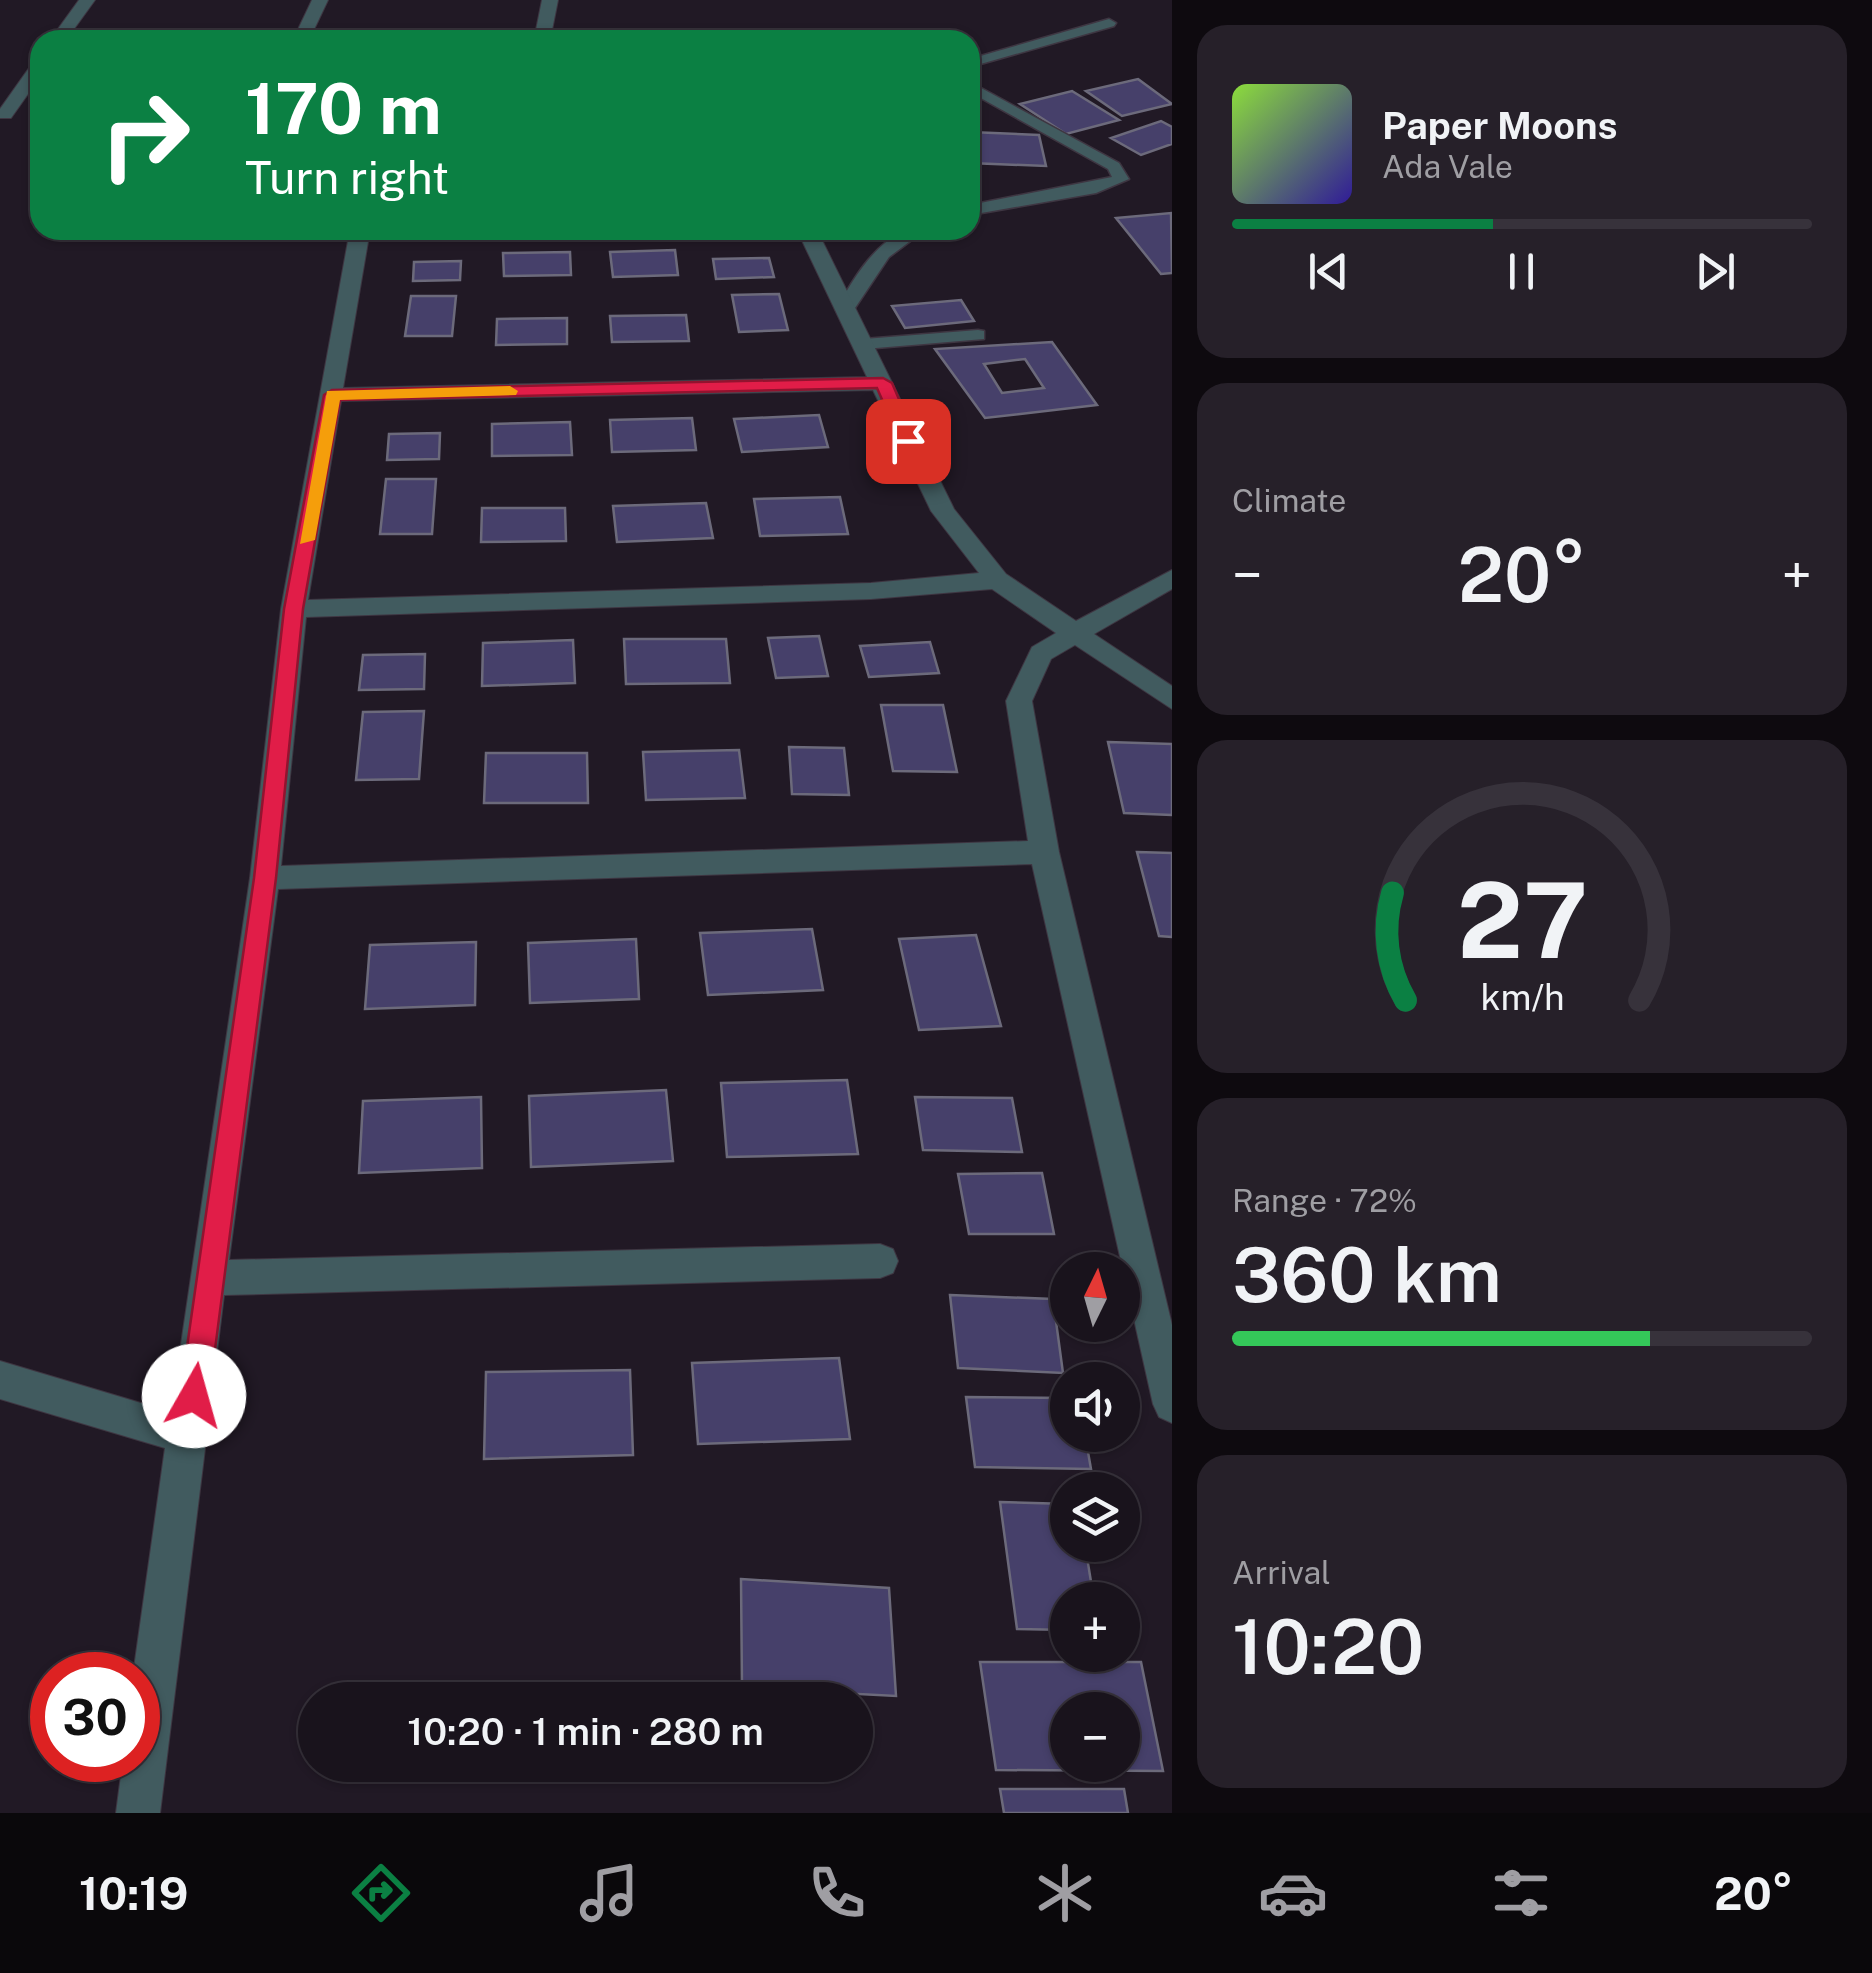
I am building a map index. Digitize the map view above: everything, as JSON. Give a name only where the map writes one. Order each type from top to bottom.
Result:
[{"type":"street","points":[[65,30],[87,0]]},
{"type":"street","points":[[306,30],[320,0]]},
{"type":"street","points":[[544,30],[550,0]]},
{"type":"street","points":[[9,114],[30,81]]},
{"type":"street","points":[[138,1813],[162,1609],[265,878],[294,609],[358,240]]},
{"type":"street","points":[[812,240],[944,511],[998,580],[1172,699]]},
{"type":"street","points":[[332,395],[883,383]]},
{"type":"street","points":[[1172,578],[1040,653],[1019,701],[1044,852],[1172,1404]]},
{"type":"street","points":[[294,609],[871,591],[998,580]]},
{"type":"street","points":[[265,878],[1044,852]]},
{"type":"street","points":[[210,1278],[880,1261]]},
{"type":"street","points":[[0,1380],[189,1436]]},
{"type":"lane","points":[[980,60],[1109,23]]},
{"type":"lane","points":[[980,92],[1114,166],[1121,178],[1096,188],[980,208]]},
{"type":"lane","points":[[845,310],[860,279],[899,240]]},
{"type":"lane","points":[[864,344],[978,334]]},
{"type":"building","points":[[1138,79],[1172,104],[1122,116],[1086,91]]},
{"type":"building","points":[[1072,91],[1119,120],[1066,134],[1020,104]]},
{"type":"building","points":[[1161,121],[1172,127],[1172,144],[1141,155],[1111,138]]},
{"type":"building","points":[[980,132],[1039,135],[1046,166],[980,163]]},
{"type":"building","points":[[1171,213],[1172,273],[1161,274],[1116,218]]},
{"type":"building","points":[[675,250],[678,275],[613,277],[610,252]]},
{"type":"building","points":[[570,252],[571,275],[504,276],[503,253]]},
{"type":"building","points":[[769,258],[774,277],[716,279],[713,259]]},
{"type":"building","points":[[461,261],[460,280],[413,281],[414,262]]},
{"type":"building","points":[[779,294],[788,330],[739,332],[732,295]]},
{"type":"building","points":[[411,296],[456,296],[452,336],[405,336]]},
{"type":"building","points":[[961,300],[974,321],[905,328],[892,306]]},
{"type":"building","points":[[686,315],[689,341],[612,342],[610,316]]},
{"type":"building","points":[[567,318],[567,344],[496,345],[497,319]]},
{"type":"building","points":[[1052,342],[1097,405],[985,418],[935,349]],"holes":[[[1025,359],[1044,388],[1002,393],[984,364]]]},
{"type":"building","points":[[819,415],[828,447],[742,452],[734,419]]},
{"type":"building","points":[[692,418],[696,450],[612,452],[610,420]]},
{"type":"building","points":[[570,422],[572,455],[492,456],[492,424]]},
{"type":"building","points":[[440,433],[439,459],[387,460],[389,434]]},
{"type":"building","points":[[386,479],[436,479],[432,534],[380,534]]},
{"type":"building","points":[[840,497],[848,534],[760,536],[754,499]]},
{"type":"building","points":[[706,503],[713,538],[617,542],[613,506]]},
{"type":"building","points":[[482,508],[565,508],[566,541],[481,542]]},
{"type":"building","points":[[819,636],[828,676],[776,678],[768,638]]},
{"type":"building","points":[[624,639],[726,639],[730,683],[626,684]]},
{"type":"building","points":[[573,640],[575,683],[482,686],[483,643]]},
{"type":"building","points":[[930,642],[939,673],[869,677],[860,646]]},
{"type":"building","points":[[425,654],[424,689],[359,690],[363,655]]},
{"type":"building","points":[[881,705],[943,705],[957,772],[893,771]]},
{"type":"building","points":[[424,711],[419,779],[356,780],[363,712]]},
{"type":"building","points":[[1108,742],[1172,744],[1172,815],[1124,813]]},
{"type":"building","points":[[789,747],[844,748],[849,795],[792,794]]},
{"type":"building","points":[[739,750],[745,798],[646,800],[643,752]]},
{"type":"building","points":[[486,753],[587,753],[588,803],[484,803]]},
{"type":"building","points":[[1137,852],[1172,853],[1172,937],[1159,936]]},
{"type":"building","points":[[812,929],[823,990],[708,995],[700,933]]},
{"type":"building","points":[[976,935],[1001,1026],[919,1030],[899,939]]},
{"type":"building","points":[[636,939],[639,999],[530,1003],[528,943]]},
{"type":"building","points":[[476,942],[475,1005],[365,1009],[370,945]]},
{"type":"building","points":[[847,1080],[858,1154],[727,1157],[721,1083]]},
{"type":"building","points":[[666,1090],[673,1161],[531,1167],[529,1096]]},
{"type":"building","points":[[481,1097],[482,1168],[359,1173],[363,1101]]},
{"type":"building","points":[[915,1097],[1012,1098],[1022,1152],[923,1150]]},
{"type":"building","points":[[1042,1173],[1054,1234],[969,1234],[958,1174]]},
{"type":"building","points":[[950,1295],[1050,1299],[1050,1342],[1059,1342],[1062,1362],[1050,1362],[1050,1372],[958,1368]]},
{"type":"building","points":[[839,1358],[850,1439],[698,1444],[692,1363]]},
{"type":"building","points":[[630,1370],[633,1455],[484,1459],[486,1372]]},
{"type":"building","points":[[966,1397],[1050,1398],[1050,1452],[1088,1452],[1091,1469],[975,1467]]},
{"type":"building","points":[[1000,1502],[1050,1503],[1050,1562],[1088,1562],[1091,1582],[1050,1582],[1050,1630],[1017,1629]]},
{"type":"building","points":[[741,1579],[889,1588],[896,1696],[873,1695],[873,1682],[742,1682]]},
{"type":"building","points":[[980,1662],[1050,1662],[1050,1672],[1140,1672],[1141,1662],[1163,1771],[1140,1771],[1140,1692],[1050,1692],[1050,1770],[996,1770]]},
{"type":"building","points":[[1000,1789],[1124,1789],[1128,1813],[1004,1813]]},
{"type":"slow traffic","points":[[306,540],[332,395],[510,391]]},
{"type":"route","points":[[194,1396],[265,878],[294,609],[332,395],[883,383],[908,441]]}]
